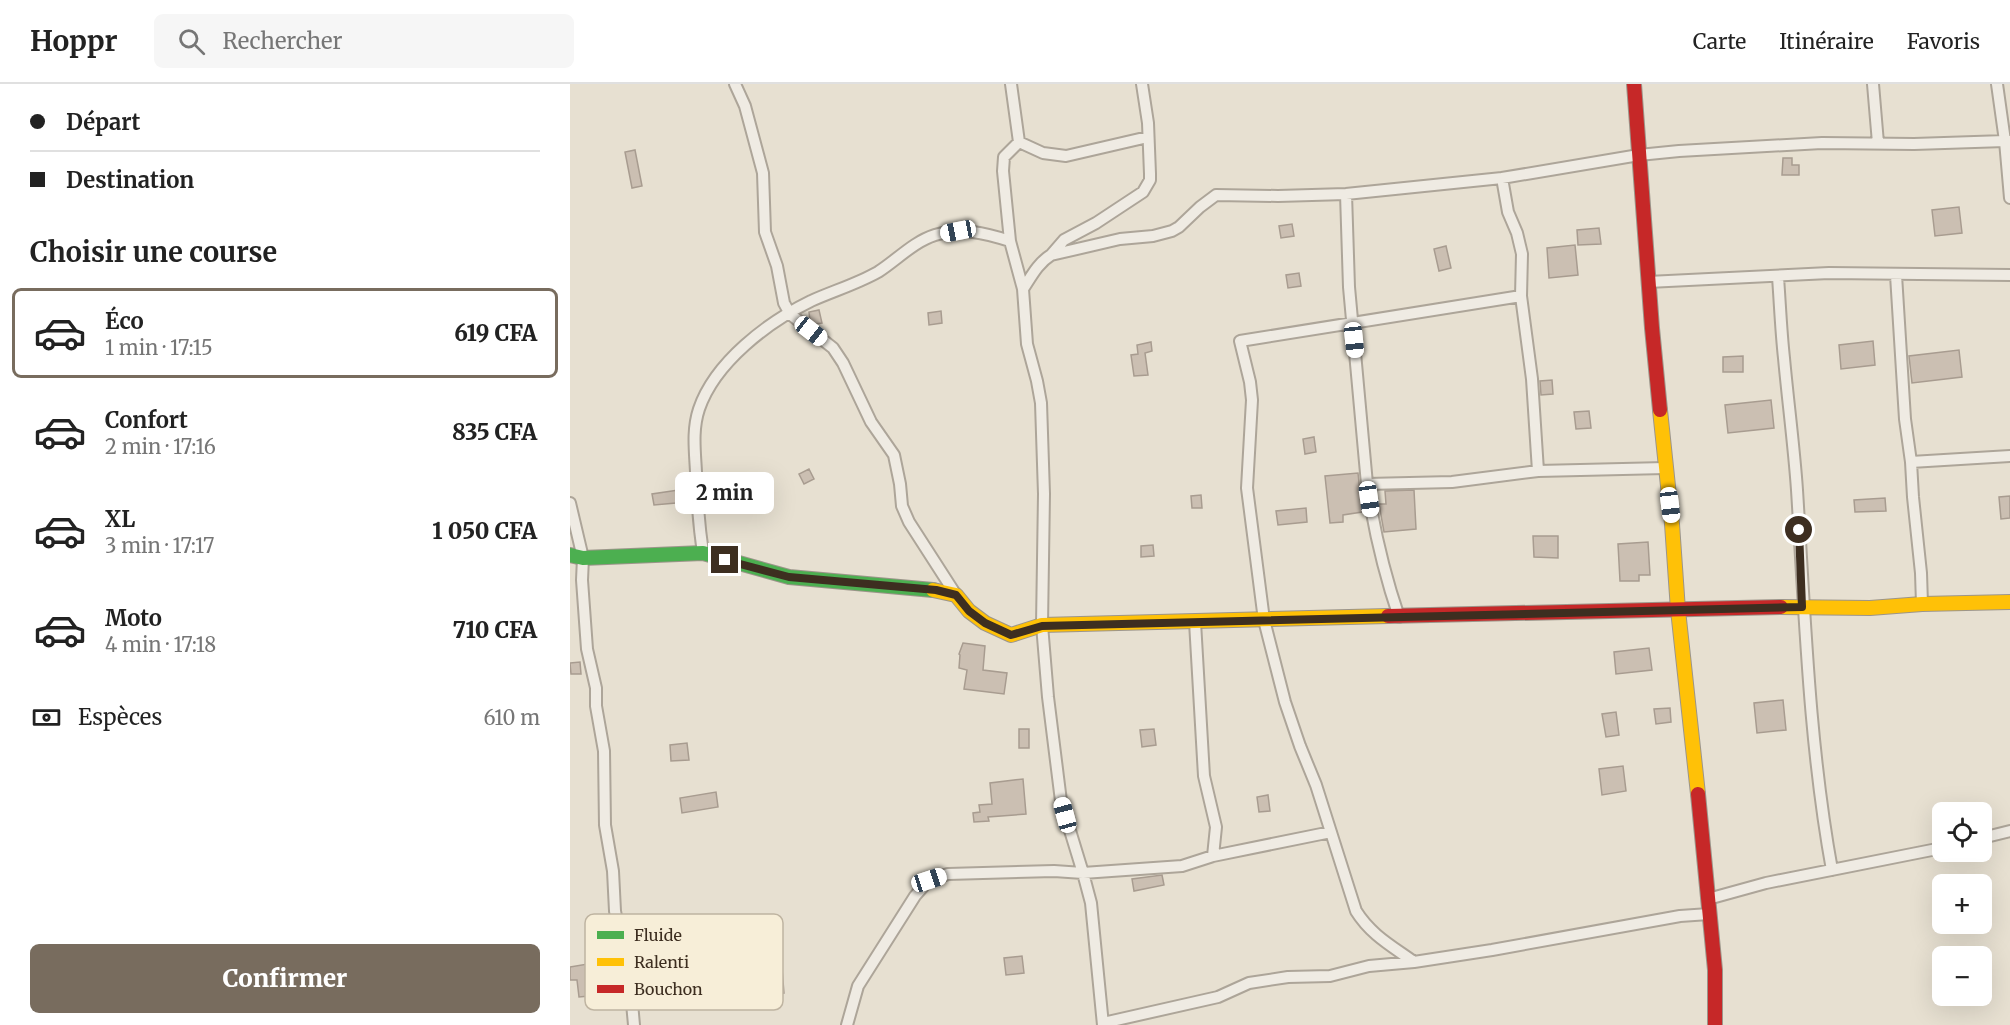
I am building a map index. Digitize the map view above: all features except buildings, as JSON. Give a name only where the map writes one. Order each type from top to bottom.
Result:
[{"type":"street","points":[[735,84],[746,106],[763,173],[765,232],[777,266],[784,303],[790,314],[833,348],[843,363],[871,422],[894,455],[902,506],[909,522],[956,595],[969,611],[985,623],[1011,635],[1042,626],[1802,607],[1870,608],[2010,602]]},
{"type":"street","points":[[1011,84],[1019,142]]},
{"type":"street","points":[[1023,289],[1042,261],[1051,255],[1064,240],[1096,223],[1143,192],[1150,180],[1149,137],[1142,84]]},
{"type":"street","points":[[1634,84],[1648,282],[1665,468],[1715,970],[1715,1025]]},
{"type":"street","points":[[1873,84],[1878,143]]},
{"type":"street","points":[[1997,84],[2007,141],[2010,198]]},
{"type":"street","points":[[1019,142],[1043,153],[1066,156],[1149,137]]},
{"type":"street","points":[[1051,255],[1120,239],[1153,236],[1172,231],[1216,195],[1346,194],[1502,177],[1639,155],[1720,148],[1822,143],[2007,141]]},
{"type":"street","points":[[1019,142],[1004,157],[1003,164],[1011,241],[1023,289],[1027,344],[1041,403],[1044,494],[1042,626],[1048,696],[1061,801],[1091,903],[1103,1024],[1218,997],[1249,983],[1288,977],[1330,976],[1369,966],[1501,949],[1680,916],[1709,914]]},
{"type":"street","points":[[1502,177],[1508,212],[1517,233],[1522,254],[1521,296],[1532,379],[1538,471]]},
{"type":"street","points":[[1346,194],[1352,322],[1367,484],[1371,513],[1387,582],[1399,617]]},
{"type":"street","points":[[703,553],[694,430],[699,409],[710,386],[741,349],[790,314],[877,272],[905,251],[934,236],[969,231],[1011,241]]},
{"type":"street","points":[[1648,282],[1830,273],[2010,275]]},
{"type":"street","points":[[1896,275],[1905,419],[1911,462],[1922,604]]},
{"type":"street","points":[[1778,277],[1797,488],[1802,607],[1821,810],[1832,870]]},
{"type":"street","points":[[1414,962],[1375,935],[1365,925],[1356,910],[1316,785],[1285,702],[1264,620],[1246,488],[1252,400],[1240,341],[1521,296]]},
{"type":"street","points":[[1911,462],[2010,456]]},
{"type":"street","points":[[1367,484],[1452,482],[1538,471],[1665,468]]},
{"type":"street","points":[[570,503],[582,580],[587,648],[596,688],[596,706],[604,752],[606,825],[613,871],[616,914]]},
{"type":"street","points":[[577,556],[703,553],[789,577],[936,590],[956,595]]},
{"type":"street","points":[[1195,622],[1204,776],[1216,827],[1213,856]]},
{"type":"street","points":[[1992,836],[2010,831]]},
{"type":"street","points":[[847,1025],[858,986],[915,896],[929,880],[948,874],[1054,871],[1083,873],[1182,866],[1213,856],[1331,832]]},
{"type":"street","points":[[1708,899],[1766,883],[1932,850]]},
{"type":"street","points":[[633,1010],[634,1025]]},
{"type":"traffic: fast","points":[[570,555],[583,558],[703,553],[789,577],[933,590]]},
{"type":"traffic: slow","points":[[1660,410],[1698,794]]},
{"type":"traffic: slow","points":[[933,590],[956,595],[969,611],[985,623],[1011,635],[1042,625],[1388,616]]},
{"type":"traffic: slow","points":[[1781,607],[1870,608],[2010,602]]},
{"type":"traffic: jam","points":[[1634,84],[1660,410]]},
{"type":"traffic: jam","points":[[1388,616],[1781,607]]},
{"type":"traffic: jam","points":[[1698,794],[1715,970],[1715,1025]]},
{"type":"route","points":[[725,560],[789,577],[936,590],[956,595],[969,611],[985,623],[1011,635],[1042,626],[1802,607],[1799,530]]}]
